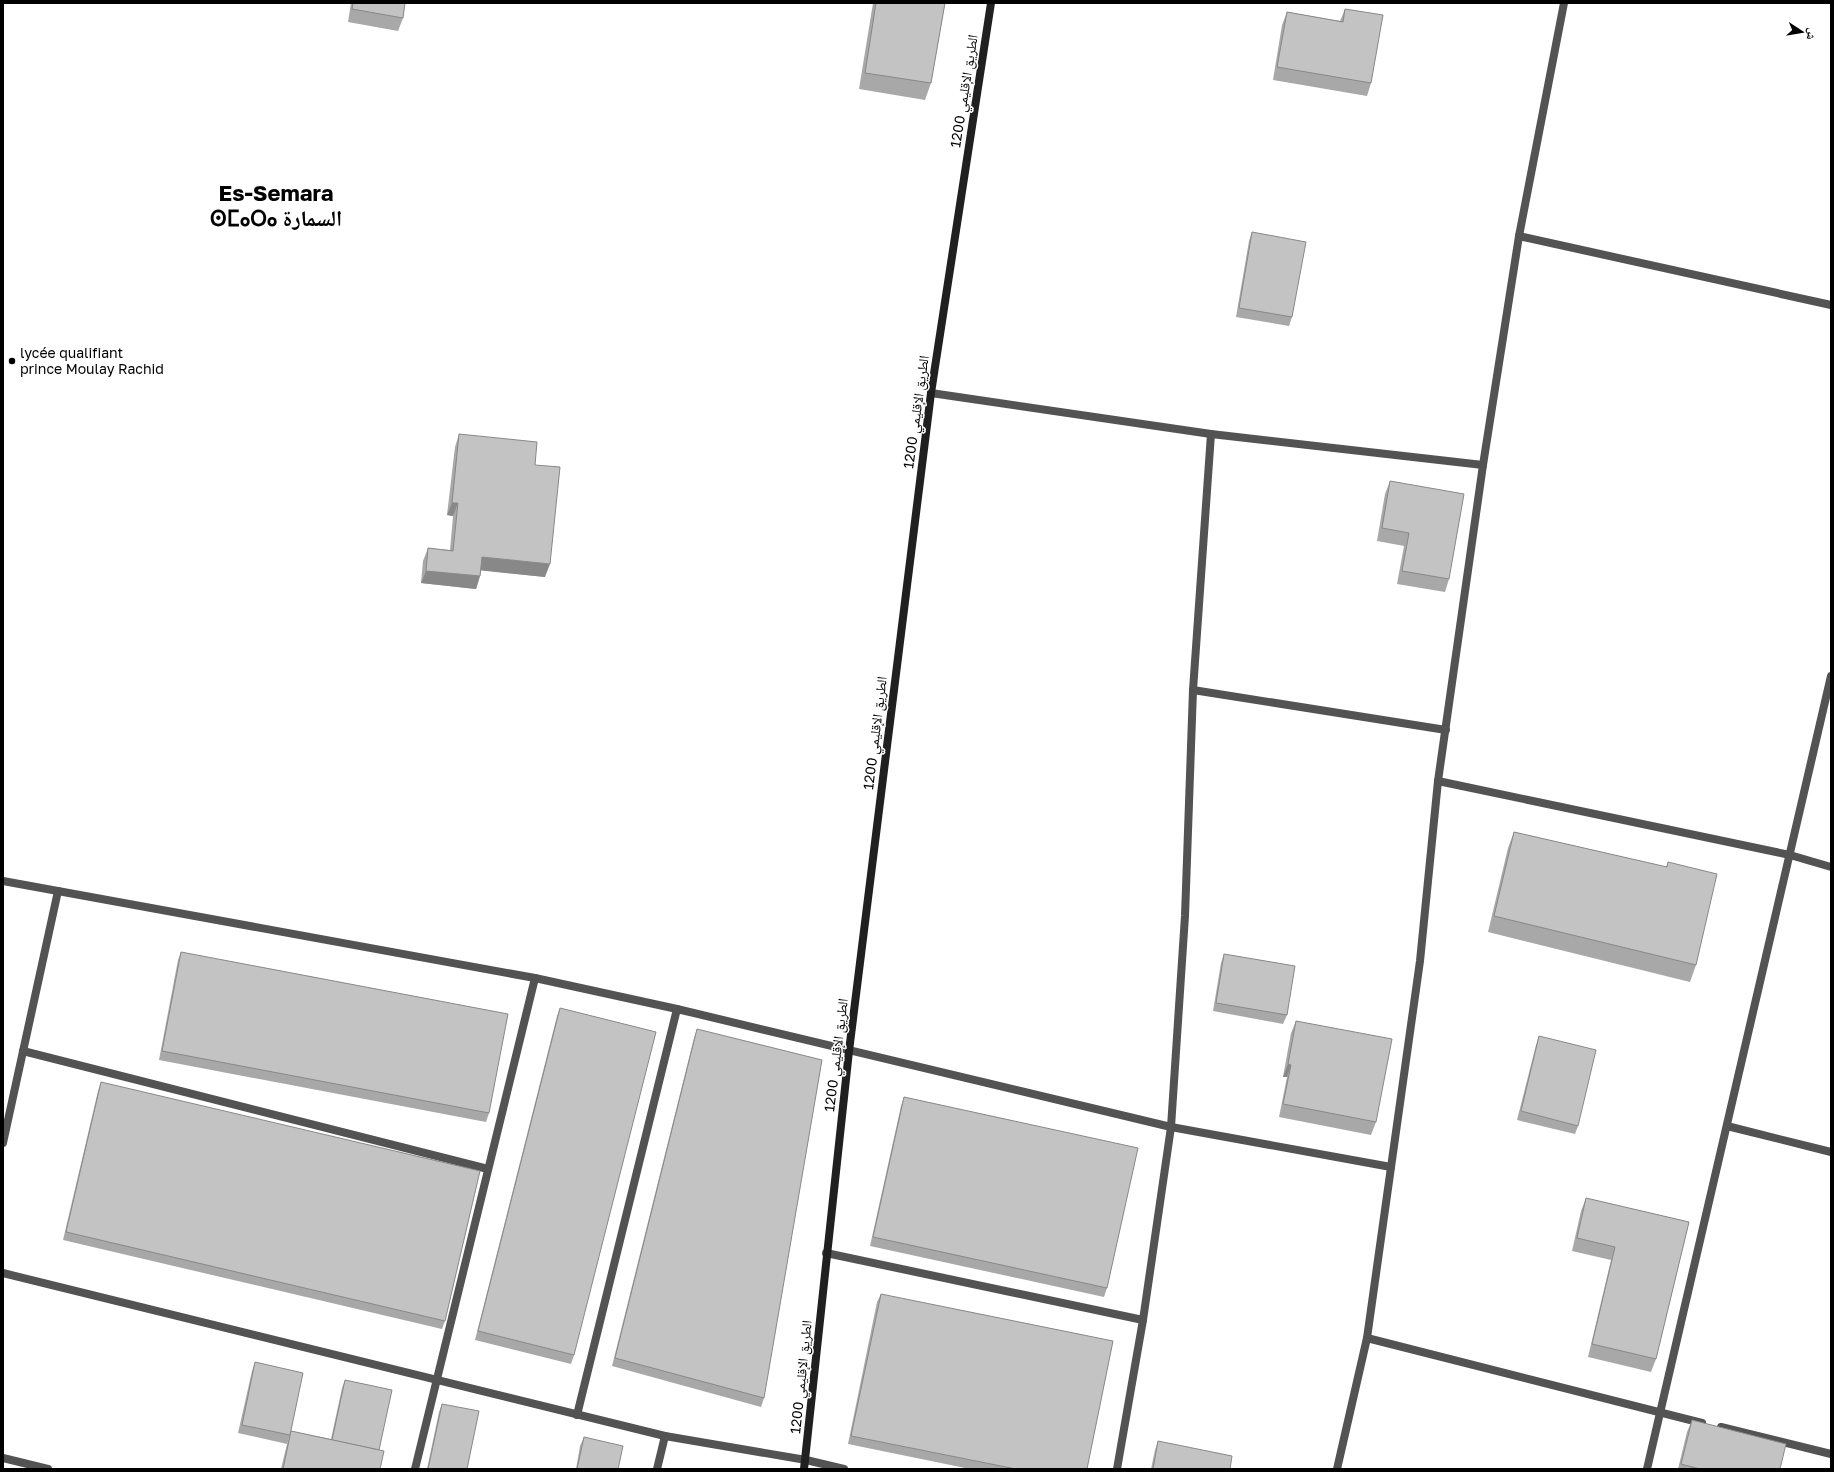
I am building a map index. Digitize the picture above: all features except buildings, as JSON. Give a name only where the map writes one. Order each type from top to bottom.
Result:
[{"type":"street","name":"الطريق الإقليمي 1200","points":[[804,1469],[826,1253],[849,1051],[930,392],[991,3]]},
{"type":"street","points":[[1337,1469],[1367,1338],[1420,961],[1438,780],[1483,465],[1520,236],[1564,3]]},
{"type":"street","points":[[1520,236],[1831,305]]},
{"type":"street","points":[[930,392],[1211,434],[1483,465]]},
{"type":"street","points":[[1117,1469],[1143,1320],[1171,1127],[1185,916],[1193,690],[1211,434]]},
{"type":"street","points":[[1646,1469],[1831,676]]},
{"type":"street","points":[[1193,690],[1446,730]]},
{"type":"street","points":[[1438,780],[1790,855],[1831,867]]},
{"type":"street","points":[[3,882],[535,978],[677,1009],[1171,1127],[1391,1167]]},
{"type":"street","points":[[3,1142],[58,891]]},
{"type":"street","points":[[415,1469],[535,978]]},
{"type":"street","points":[[577,1415],[677,1009]]},
{"type":"street","points":[[23,1051],[488,1169]]},
{"type":"street","points":[[1726,1126],[1831,1152]]},
{"type":"street","points":[[826,1253],[1143,1320]]},
{"type":"street","points":[[3,1272],[665,1436],[806,1460],[844,1469]]},
{"type":"street","points":[[1367,1338],[1831,1454]]},
{"type":"street","points":[[657,1469],[665,1436]]},
{"type":"street","points":[[3,1458],[48,1469]]},
{"type":"place","name":"lycée qualifiant prince Moulay Rachid","points":[[12,361]]},
{"type":"district","name":"Es-Semara ⵙⵎⴰⵔⴰ السمارة","points":[[276,206]]}]
